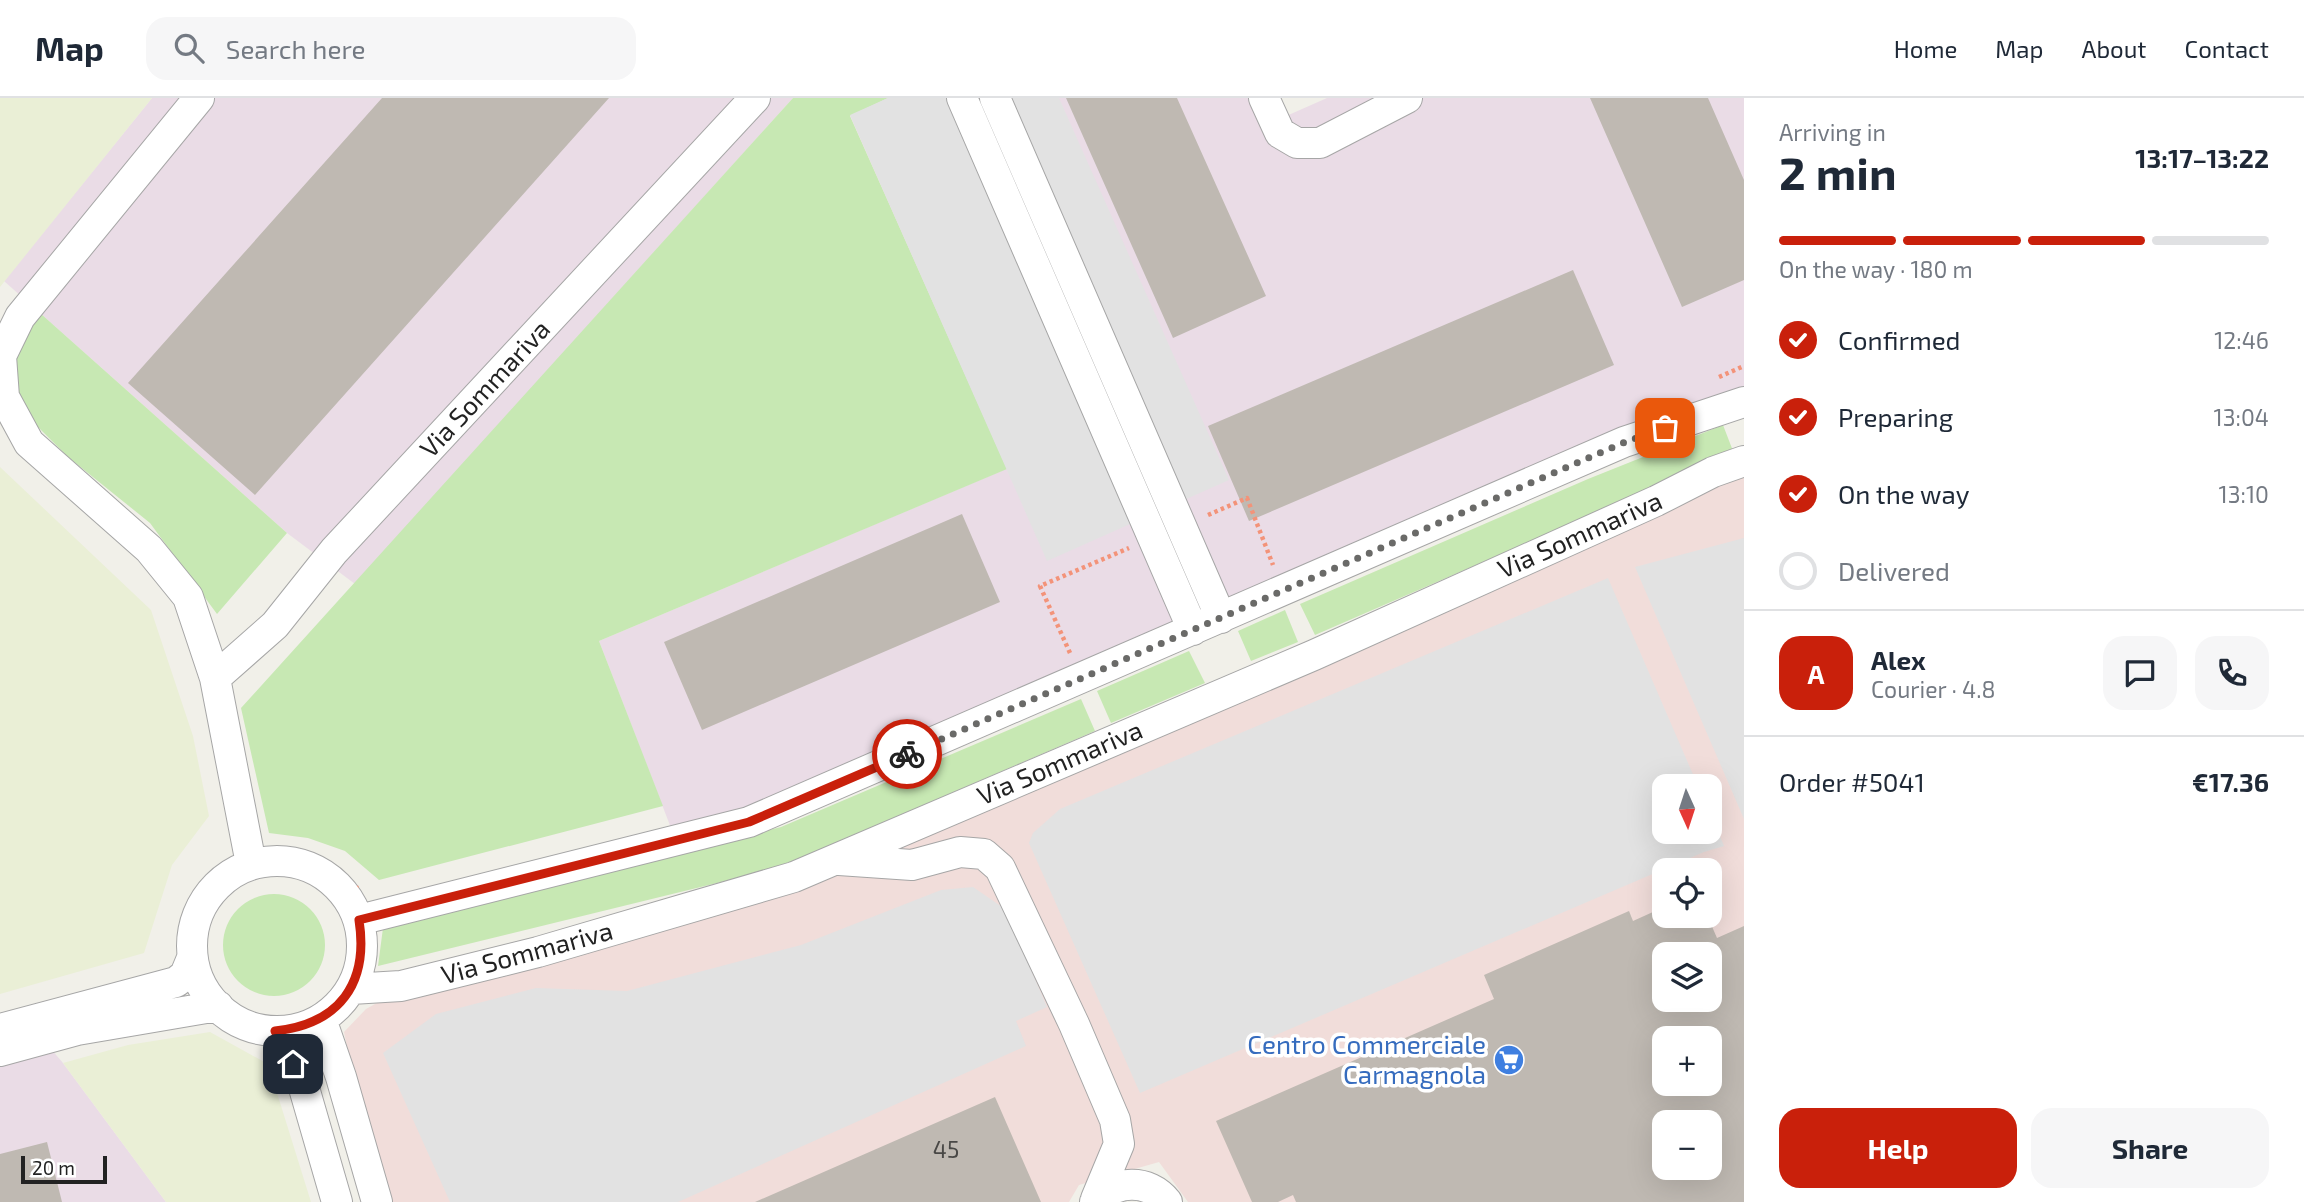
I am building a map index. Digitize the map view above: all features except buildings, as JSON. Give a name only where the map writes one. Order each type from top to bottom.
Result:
[{"type":"street","points":[[200,98],[20,317],[1,356],[4,397],[29,443],[149,549],[188,597],[215,678],[251,864]]},
{"type":"street","name":"Via Sommariva","points":[[215,678],[275,625],[334,551],[755,98]]},
{"type":"street","points":[[962,98],[1193,630]]},
{"type":"street","points":[[995,98],[1221,618]]},
{"type":"street","points":[[1264,98],[1280,133],[1297,143],[1320,144],[1407,98]]},
{"type":"street","points":[[359,920],[749,822],[1625,442],[1744,402]]},
{"type":"street","name":"Via Sommariva","points":[[351,989],[401,986],[538,952],[794,877],[1303,660],[1656,501],[1713,472],[1744,461]]},
{"type":"street","points":[[835,860],[912,865],[960,852],[984,854],[1000,868],[1074,1024],[1115,1121],[1119,1144],[1096,1201]]},
{"type":"street","points":[[276,860],[300,863],[352,888],[352,903],[359,920],[363,944],[360,967],[351,989],[338,1006],[321,1019],[299,1028],[275,1031],[251,1027],[230,1017],[199,981],[192,958],[192,935],[199,911],[211,891],[229,875],[251,864],[276,860]]},
{"type":"street","points":[[0,1029],[176,982],[185,975],[192,958]]},
{"type":"street","points":[[0,1051],[77,1030],[218,1006]]},
{"type":"street","points":[[321,1019],[341,1077],[377,1202]]},
{"type":"street","points":[[275,1031],[302,1081],[337,1202]]},
{"type":"street","points":[[1096,1201],[1108,1190],[1138,1184],[1152,1189],[1167,1202]]},
{"type":"path","points":[[1710,381],[1744,366]]},
{"type":"shaded area","points":[[152,98],[793,98],[355,584],[287,533],[4,281]]},
{"type":"shaded area","points":[[888,98],[1275,98],[1284,117],[1327,98],[1744,98],[1744,402],[676,841],[599,641],[1006,469],[850,115]]},
{"type":"shaded area","points":[[888,98],[1059,98],[1229,480],[1047,561],[850,115]]},
{"type":"shaded area","points":[[1744,474],[1744,1202],[1188,1202],[1159,1162],[1079,1185],[1069,1202],[387,1202],[357,1097],[344,1032],[366,1009],[409,985],[794,877]]},
{"type":"shaded area","points":[[1744,538],[1744,819],[1635,567]]},
{"type":"shaded area","points":[[1608,578],[1693,774],[1652,774],[1652,844],[1722,844],[1722,841],[1724,846],[1690,858],[1652,858],[1652,874],[1140,1093],[1029,843],[1033,833],[1060,809]]},
{"type":"shaded area","points":[[973,887],[1005,909],[1047,1007],[1016,1021],[1026,1046],[678,1202],[450,1202],[383,1053],[436,1014],[536,988],[627,991],[801,945],[941,890]]},
{"type":"shaded area","points":[[51,1049],[166,1202],[0,1202],[0,1064]]},
{"type":"green space","points":[[0,98],[152,98],[0,287]]},
{"type":"green space","points":[[793,98],[888,98],[850,116],[1007,469],[599,641],[663,806],[379,880],[345,851],[308,838],[269,833],[241,708]]},
{"type":"green space","points":[[40,313],[287,533],[217,614],[150,523],[68,457],[27,416],[11,386],[10,354]]},
{"type":"green space","points":[[1723,425],[1733,451],[1315,635],[1300,604],[1588,479]]},
{"type":"green space","points":[[0,467],[151,610],[193,736],[209,816],[172,865],[144,953],[0,994]]},
{"type":"green space","points":[[1285,610],[1298,642],[1251,661],[1238,631]]},
{"type":"green space","points":[[1189,651],[1205,683],[1111,723],[1097,691]]},
{"type":"green space","points":[[1081,699],[1095,731],[778,868],[378,966],[383,928],[781,827]]},
{"type":"green space","points":[[274,894],[294,898],[310,909],[321,925],[325,945],[321,965],[310,981],[294,992],[274,996],[254,992],[238,981],[227,965],[223,945],[227,925],[238,909],[254,898]]},
{"type":"green space","points":[[210,1032],[268,1064],[311,1202],[166,1202],[63,1063],[128,1045]]},
{"type":"way so far","points":[[907,754],[1625,442],[1665,428]]},
{"type":"place","name":"Centro Commerciale Carmagnola","points":[[1509,1060]]},
{"type":"route","points":[[293,1064],[275,1031],[299,1028],[321,1019],[338,1006],[351,989],[360,967],[363,944],[359,920],[749,822],[907,754]]}]
